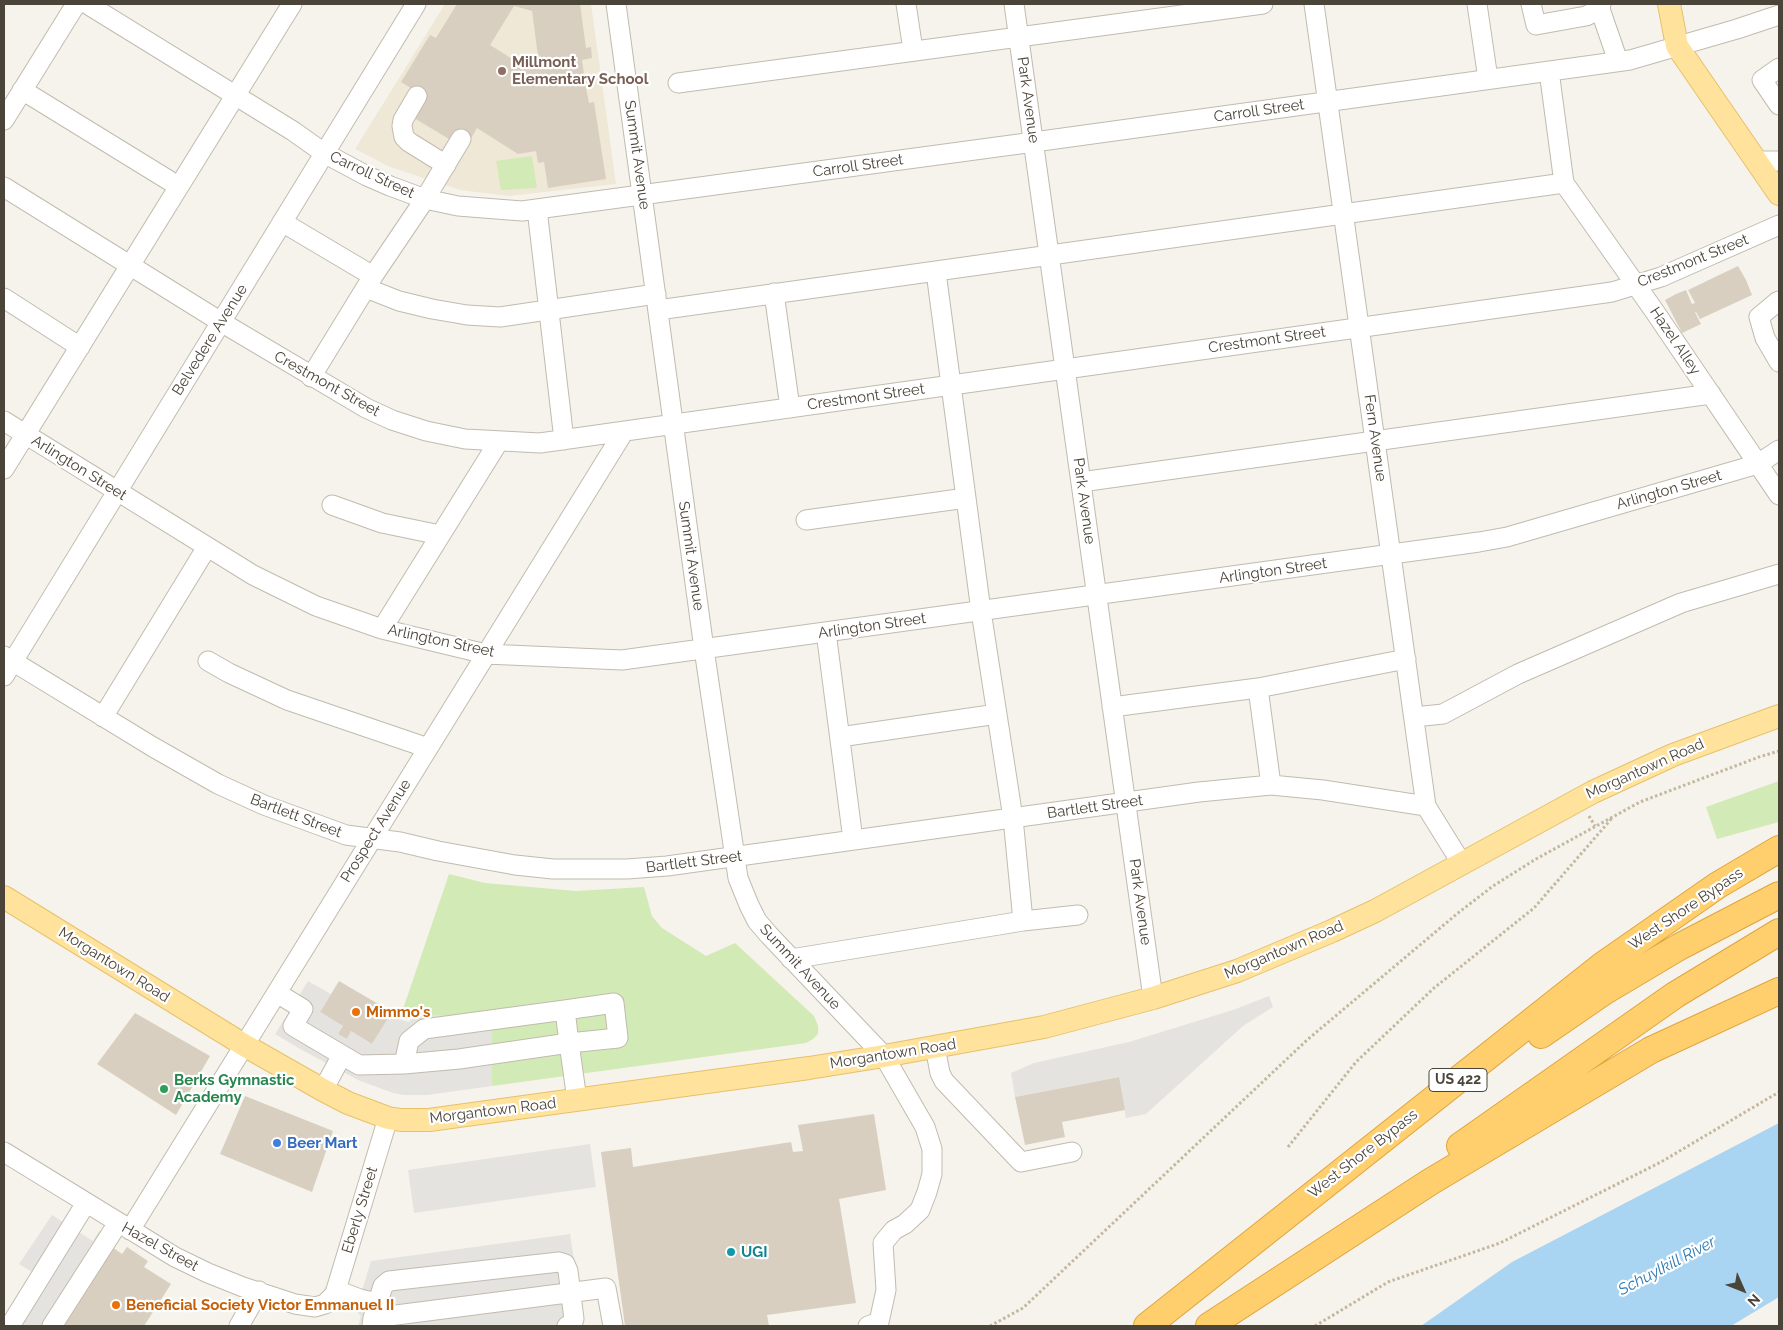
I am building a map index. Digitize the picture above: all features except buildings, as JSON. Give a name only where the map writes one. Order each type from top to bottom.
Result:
[{"type":"highway","name":"West Shore Bypass","points":[[1147,1326],[1603,965],[1718,885],[1779,849]]},
{"type":"highway","points":[[1280,1220],[1590,1001],[1678,947],[1779,895]]},
{"type":"highway","points":[[1296,1270],[1480,1131],[1627,1028],[1690,986],[1779,932]]},
{"type":"highway","points":[[1209,1326],[1430,1182],[1651,1050],[1779,991]]},
{"type":"main road","points":[[1672,6],[1677,46],[1779,194]]},
{"type":"main road","name":"Morgantown Road","points":[[4,897],[244,1046],[323,1090],[356,1107],[388,1118],[430,1120],[884,1056],[1044,1027],[1153,998],[1237,971],[1291,949],[1375,911],[1554,812],[1632,773],[1705,742],[1779,716]]},
{"type":"street","points":[[4,120],[76,4]]},
{"type":"street","name":"Carroll Street","points":[[87,4],[292,131],[324,153],[390,186],[425,199],[475,209],[522,210],[1630,60],[1779,15]]},
{"type":"street","points":[[4,469],[292,4]]},
{"type":"street","name":"Belvedere Avenue","points":[[7,665],[117,492],[416,4]]},
{"type":"street","name":"Summit Avenue","points":[[616,4],[704,649],[738,878],[753,913],[769,935],[884,1056],[926,1127],[932,1149],[932,1174],[920,1210],[906,1224],[894,1230],[884,1243],[886,1290],[879,1322],[868,1326]]},
{"type":"street","points":[[906,4],[913,50]]},
{"type":"street","name":"Park Avenue","points":[[1014,4],[1153,998]]},
{"type":"street","points":[[678,83],[1019,36],[1165,10],[1263,4]]},
{"type":"street","name":"Fern Avenue","points":[[1314,4],[1426,806],[1462,864]]},
{"type":"street","points":[[1477,4],[1488,79]]},
{"type":"street","points":[[1531,4],[1536,24],[1586,16],[1601,6],[1618,61]]},
{"type":"street","points":[[1779,68],[1762,80],[1779,105]]},
{"type":"street","name":"Hazel Alley","points":[[1549,71],[1564,183],[1779,495]]},
{"type":"street","points":[[22,90],[178,186]]},
{"type":"street","points":[[417,96],[403,120],[404,137],[446,165]]},
{"type":"street","points":[[311,377],[370,282],[425,199],[461,139]]},
{"type":"street","points":[[1757,161],[1779,161]]},
{"type":"street","points":[[282,222],[399,301],[467,315],[500,317],[548,310],[774,293],[936,272],[1564,183]]},
{"type":"street","name":"Crestmont Street","points":[[4,187],[220,322],[366,408],[392,420],[426,431],[465,439],[540,443],[623,433],[1612,292],[1661,277],[1779,225]]},
{"type":"street","points":[[537,209],[564,440]]},
{"type":"street","points":[[936,272],[950,385],[1013,818],[1023,921]]},
{"type":"street","points":[[774,293],[790,408]]},
{"type":"street","points":[[4,298],[80,347]]},
{"type":"street","points":[[1779,302],[1759,317],[1765,338],[1779,362]]},
{"type":"street","points":[[1081,482],[1711,394]]},
{"type":"street","name":"Arlington Street","points":[[4,421],[273,586],[316,606],[382,629],[486,654],[622,660],[1480,542],[1507,537],[1758,464],[1779,450]]},
{"type":"street","name":"Prospect Avenue","points":[[52,1326],[124,1226],[244,1046],[623,433]]},
{"type":"street","points":[[382,629],[499,442]]},
{"type":"street","points":[[806,520],[966,498]]},
{"type":"street","points":[[332,505],[382,523],[440,536]]},
{"type":"street","points":[[103,717],[208,547]]},
{"type":"street","points":[[1414,717],[1444,714],[1518,674],[1681,602],[1779,574]]},
{"type":"street","points":[[826,632],[853,840]]},
{"type":"street","points":[[1112,707],[1258,688],[1406,659]]},
{"type":"street","points":[[208,661],[287,700],[428,748]]},
{"type":"street","name":"Bartlett Street","points":[[7,665],[103,717],[218,784],[264,805],[346,835],[400,842],[506,864],[553,869],[627,869],[667,866],[1199,792],[1270,785],[1323,790],[1426,806]]},
{"type":"street","points":[[1258,688],[1270,785]]},
{"type":"street","points":[[840,737],[997,714]]},
{"type":"street","points":[[791,959],[1023,921],[1078,915]]},
{"type":"street","points":[[277,993],[303,1008],[293,1026],[360,1065],[404,1064],[459,1059],[618,1038],[614,1003],[424,1029],[409,1042],[404,1064]]},
{"type":"street","points":[[565,1010],[577,1100]]},
{"type":"street","points":[[935,1047],[940,1073],[944,1081],[1021,1162],[1072,1152]]},
{"type":"street","points":[[323,1090],[342,1055]]},
{"type":"street","name":"Eberly Street","points":[[333,1295],[388,1118]]},
{"type":"street","name":"Hazel Street","points":[[4,1152],[175,1257],[208,1273],[309,1307],[320,1306],[333,1295]]},
{"type":"street","points":[[10,1326],[86,1203]]},
{"type":"street","points":[[374,1316],[383,1286],[388,1281],[559,1262],[565,1264],[568,1271],[574,1319],[572,1324],[567,1326]]},
{"type":"street","points":[[374,1316],[570,1294],[606,1288],[613,1326]]},
{"type":"street","points":[[239,1326],[259,1291]]},
{"type":"street","points":[[333,1295],[360,1299],[374,1316]]},
{"type":"path","points":[[990,1326],[1023,1308],[1307,1040],[1458,913],[1493,886],[1536,859],[1640,802],[1758,757],[1779,751]]},
{"type":"path","points":[[1288,1147],[1356,1062],[1434,988],[1534,908],[1615,815]]},
{"type":"path","points":[[1315,1326],[1388,1282],[1500,1243],[1661,1162],[1779,1092]]},
{"type":"shaded area","name":"Millmont Elementary School","points":[[445,4],[591,4],[616,184],[509,196],[460,190],[390,167],[355,149]]},
{"type":"shaded area","points":[[308,981],[331,994],[320,1012],[343,1026],[338,1034],[347,1039],[351,1031],[372,1044],[390,1015],[409,1022],[414,1015],[492,1015],[492,1086],[427,1095],[393,1093],[358,1080],[300,1049],[275,1034]]},
{"type":"shaded area","points":[[1269,996],[1273,1007],[1243,1026],[1146,1114],[1126,1118],[1118,1077],[1015,1097],[1011,1073],[1034,1063],[1129,1042],[1233,1010]]},
{"type":"shaded area","points":[[590,1144],[596,1187],[414,1213],[408,1170]]},
{"type":"shaded area","points":[[52,1215],[93,1241],[99,1231],[114,1241],[62,1326],[4,1326],[4,1316],[32,1272],[19,1264]]},
{"type":"shaded area","points":[[570,1234],[579,1292],[581,1326],[358,1326],[361,1316],[356,1311],[371,1261]]},
{"type":"green space","points":[[532,156],[537,188],[501,190],[496,161]]},
{"type":"green space","points":[[1779,781],[1779,822],[1717,839],[1706,807]]},
{"type":"green space","points":[[449,874],[485,883],[576,891],[644,887],[652,916],[662,928],[706,956],[735,943],[814,1016],[818,1026],[818,1034],[806,1043],[492,1086],[491,1015],[414,1015],[403,1009]]},
{"type":"water","name":"Schuylkill River","points":[[1779,1123],[1779,1297],[1731,1326],[1421,1326],[1512,1262]]},
{"type":"place","name":"Millmont Elementary School","points":[[502,71]]},
{"type":"place","name":"Mimmo's","points":[[356,1012]]},
{"type":"place","name":"Berks Gymnastic Academy","points":[[164,1089]]},
{"type":"place","name":"Beer Mart","points":[[277,1143]]},
{"type":"place","name":"UGI","points":[[731,1252]]},
{"type":"place","name":"Beneficial Society Victor Emmanuel II","points":[[116,1305]]}]
